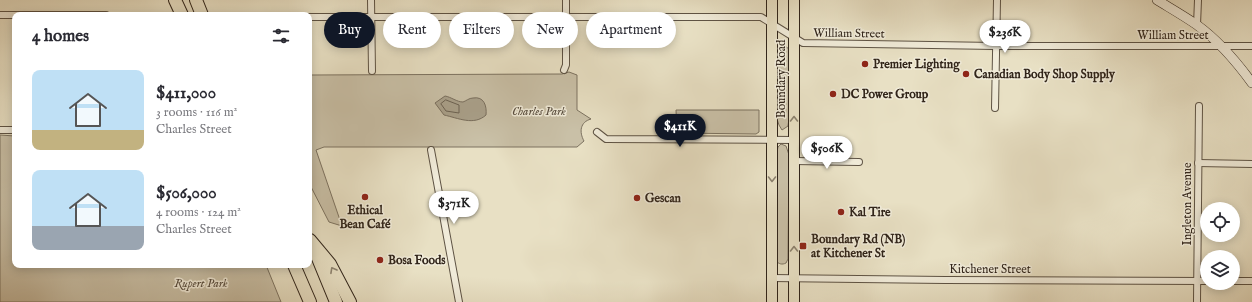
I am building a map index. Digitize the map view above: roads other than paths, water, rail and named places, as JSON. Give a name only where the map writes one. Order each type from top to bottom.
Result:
[{"type":"highway","points":[[175,0],[181,12]]},
{"type":"highway","points":[[196,0],[201,12]]},
{"type":"highway","points":[[312,242],[330,264],[350,302]]},
{"type":"highway","points":[[312,244],[336,302]]},
{"type":"highway","points":[[295,268],[309,302]]},
{"type":"main road","name":"Boundary Road","points":[[772,0],[772,302]]},
{"type":"main road","name":"Boundary Road","points":[[794,0],[794,302]]},
{"type":"street","points":[[371,0],[372,12]]},
{"type":"street","points":[[566,0],[566,12]]},
{"type":"street","points":[[995,108],[997,0]]},
{"type":"street","points":[[1157,0],[1197,25],[1221,46],[1252,83]]},
{"type":"street","points":[[1197,25],[1198,0]]},
{"type":"street","points":[[0,15],[12,15]]},
{"type":"street","name":"William Street","points":[[312,17],[324,17]]},
{"type":"street","name":"William Street","points":[[375,17],[522,17]]},
{"type":"street","name":"William Street","points":[[578,17],[761,17],[803,44],[1252,46]]},
{"type":"street","points":[[372,48],[372,71]]},
{"type":"street","points":[[564,70],[566,65],[566,48]]},
{"type":"street","name":"Ingleton Avenue","points":[[1197,302],[1199,106]]},
{"type":"street","points":[[0,130],[12,130]]},
{"type":"street","points":[[597,132],[606,139],[794,140]]},
{"type":"street","points":[[431,150],[460,302]]},
{"type":"street","points":[[794,161],[859,162]]},
{"type":"street","points":[[1198,163],[1252,164]]},
{"type":"street","name":"Kitchener Street","points":[[772,278],[1198,281]]},
{"type":"street","points":[[1240,281],[1252,281]]},
{"type":"water","points":[[445,96],[463,102],[472,98],[480,99],[484,102],[486,115],[471,121],[444,115],[435,103]]},
{"type":"place","name":"Premier Lighting","points":[[865,64]]},
{"type":"place","name":"Canadian Body Shop Supply","points":[[966,74]]},
{"type":"place","name":"DC Power Group","points":[[833,94]]},
{"type":"place","name":"Ethical Bean Café","points":[[365,197]]},
{"type":"place","name":"Gescan","points":[[637,198]]},
{"type":"place","name":"Kal Tire","points":[[841,212]]},
{"type":"place","name":"Boundary Rd (NB) at Kitchener St","points":[[803,246]]},
{"type":"place","name":"Bosa Foods","points":[[380,260]]},
{"type":"park label","name":"Charles Park","points":[[539,111]]},
{"type":"park label","name":"Rupert Park","points":[[201,283]]}]
